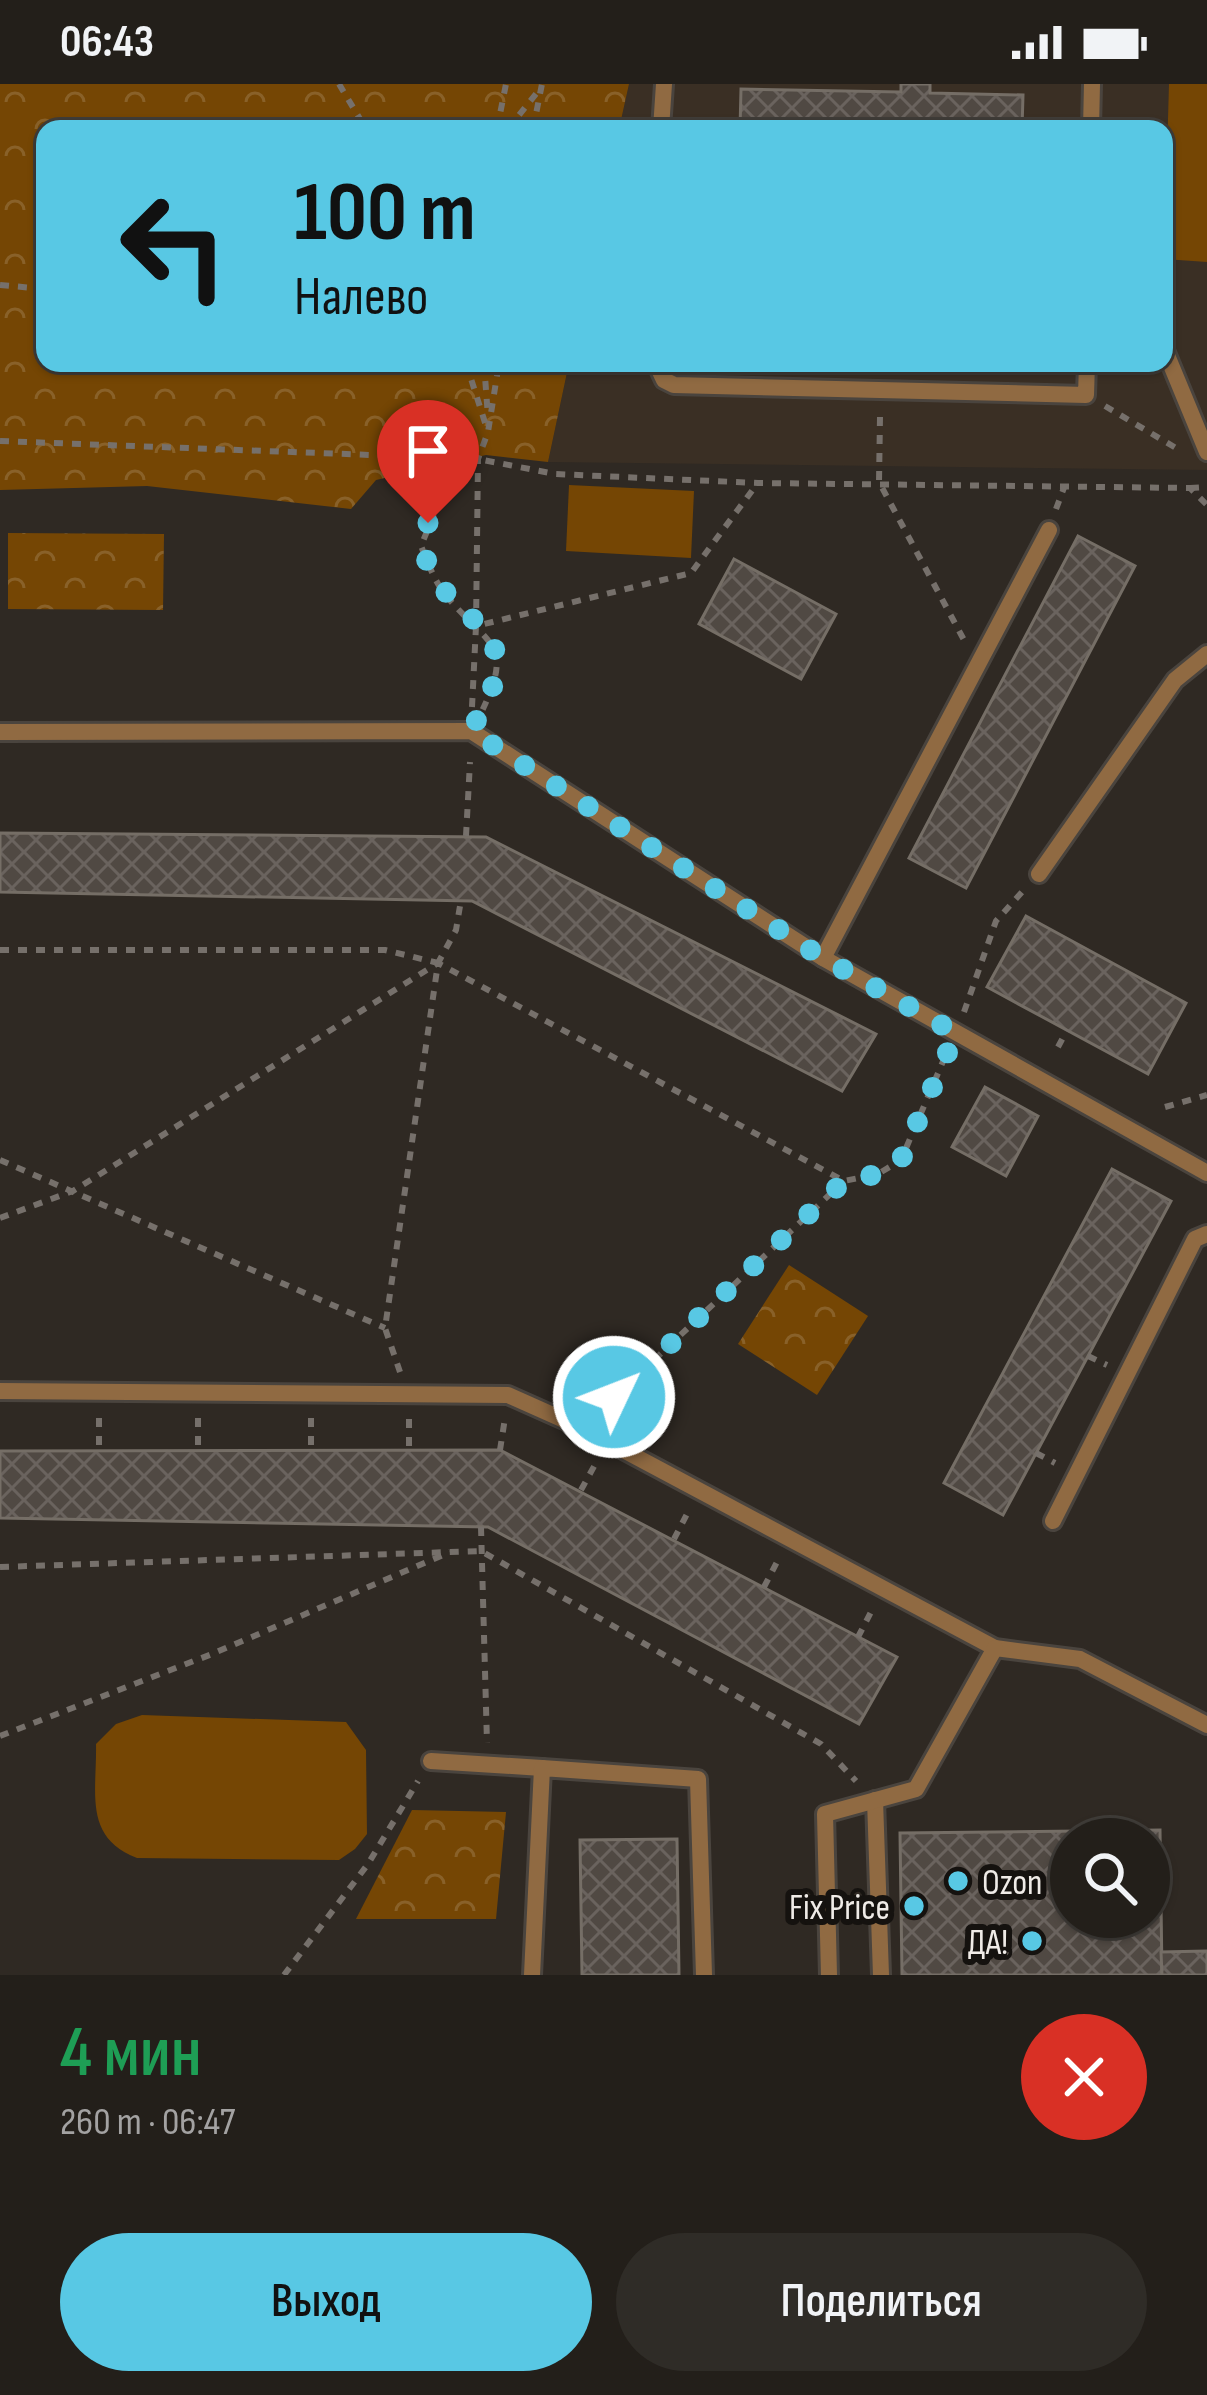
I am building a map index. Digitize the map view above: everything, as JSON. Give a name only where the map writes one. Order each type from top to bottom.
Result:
[{"type":"lane","points":[[662,120],[664,84]]},
{"type":"lane","points":[[1091,120],[1092,84]]},
{"type":"lane","points":[[1173,370],[1207,452]]},
{"type":"lane","points":[[660,372],[674,386],[1086,395],[1087,372]]},
{"type":"lane","points":[[823,958],[1049,530]]},
{"type":"lane","points":[[1039,874],[1175,680],[1207,654]]},
{"type":"lane","points":[[0,731],[471,731],[823,958],[1207,1174]]},
{"type":"lane","points":[[1053,1521],[1195,1239],[1207,1234]]},
{"type":"lane","points":[[0,1391],[508,1395],[582,1428],[995,1648],[1081,1659],[1207,1725]]},
{"type":"lane","points":[[829,1975],[825,1814],[916,1790],[995,1648]]},
{"type":"lane","points":[[430,1761],[698,1779],[704,1975]]},
{"type":"lane","points":[[532,1975],[542,1768]]},
{"type":"lane","points":[[875,1801],[880,1975]]},
{"type":"path","points":[[338,84],[360,120]]},
{"type":"path","points":[[499,120],[506,84]]},
{"type":"path","points":[[515,120],[540,87]]},
{"type":"path","points":[[534,120],[540,87]]},
{"type":"path","points":[[0,284],[36,288]]},
{"type":"path","points":[[469,372],[488,433]]},
{"type":"path","points":[[485,372],[488,433]]},
{"type":"path","points":[[473,684],[478,459],[488,433],[498,372]]},
{"type":"path","points":[[881,391],[879,482],[978,664]]},
{"type":"path","points":[[1086,395],[1187,454]]},
{"type":"path","points":[[0,441],[478,459],[555,474],[758,483],[1207,487]]},
{"type":"path","points":[[394,456],[428,523]]},
{"type":"path","points":[[471,731],[497,669],[491,641],[445,595],[421,546],[442,495],[478,459]]},
{"type":"path","points":[[476,626],[691,573],[758,483]]},
{"type":"path","points":[[1190,488],[1207,505]]},
{"type":"path","points":[[970,997],[996,920],[1039,874]]},
{"type":"path","points":[[409,1396],[385,1328],[438,963],[456,931],[460,901]]},
{"type":"path","points":[[0,950],[385,950],[438,963],[844,1181]]},
{"type":"path","points":[[0,1218],[73,1191],[438,963]]},
{"type":"path","points":[[1058,1047],[1067,1030]]},
{"type":"path","points":[[582,1428],[844,1181],[878,1174],[901,1160],[956,1033]]},
{"type":"path","points":[[1165,1107],[1207,1095]]},
{"type":"path","points":[[0,1160],[385,1328]]},
{"type":"path","points":[[99,1392],[99,1450]]},
{"type":"path","points":[[198,1393],[198,1450]]},
{"type":"path","points":[[481,1527],[486,1715]]},
{"type":"path","points":[[0,1736],[212,1654],[453,1550]]},
{"type":"path","points":[[0,1567],[481,1551],[821,1744],[875,1801]]},
{"type":"path","points":[[284,1975],[368,1864],[430,1761]]},
{"type":"shaded area","points":[[629,84],[1207,84],[1207,470],[548,462],[567,372],[1173,372],[1173,120],[621,120]]},
{"type":"green space","points":[[0,84],[629,84],[621,120],[36,120],[36,372],[567,372],[548,462],[486,455],[376,480],[351,509],[147,486],[0,490]]},
{"type":"green space","points":[[1169,84],[1207,84],[1207,262],[1173,260],[1173,120],[1168,120]]},
{"type":"green space","points":[[569,485],[694,491],[691,558],[566,551]]},
{"type":"green space","points":[[8,533],[164,534],[163,610],[8,609]]},
{"type":"green space","points":[[789,1265],[868,1316],[817,1395],[738,1344]]},
{"type":"green space","points":[[142,1715],[346,1722],[366,1750],[367,1834],[339,1860],[137,1858],[120,1849],[101,1826],[95,1796],[96,1744],[116,1724]]},
{"type":"green space","points":[[412,1810],[506,1812],[496,1919],[356,1919]]},
{"type":"building","points":[[901,84],[930,84],[930,93],[1023,95],[1022,120],[740,120],[741,89],[901,92]]},
{"type":"building","points":[[1078,536],[1135,566],[966,888],[909,858]]},
{"type":"building","points":[[734,559],[836,614],[801,679],[699,624]]},
{"type":"building","points":[[0,833],[486,837],[876,1034],[842,1091],[472,901],[0,892]]},
{"type":"building","points":[[1026,916],[1186,1003],[1148,1074],[987,987]]},
{"type":"building","points":[[985,1087],[1038,1116],[1006,1176],[952,1147]]},
{"type":"building","points":[[1112,1169],[1171,1201],[1003,1515],[944,1483]]},
{"type":"building","points":[[500,1450],[897,1657],[859,1724],[488,1527],[0,1518],[0,1451]]},
{"type":"building","points":[[1050,1831],[1050,1938],[1161,1938],[1162,1975],[902,1975],[900,1833]]},
{"type":"building","points":[[677,1839],[679,1975],[582,1975],[580,1840]]},
{"type":"building","points":[[1207,1951],[1207,1975],[1162,1975],[1161,1952]]},
{"type":"place","name":"Ozon","points":[[958,1881]]},
{"type":"place","name":"Fix Price","points":[[914,1906]]},
{"type":"place","name":"ДА!","points":[[1032,1941]]},
{"type":"route","points":[[428,523],[421,546],[430,569],[445,595],[491,641],[496,652],[492,690],[471,731],[823,958],[956,1033],[901,1160],[878,1174],[844,1181],[614,1397]]}]
